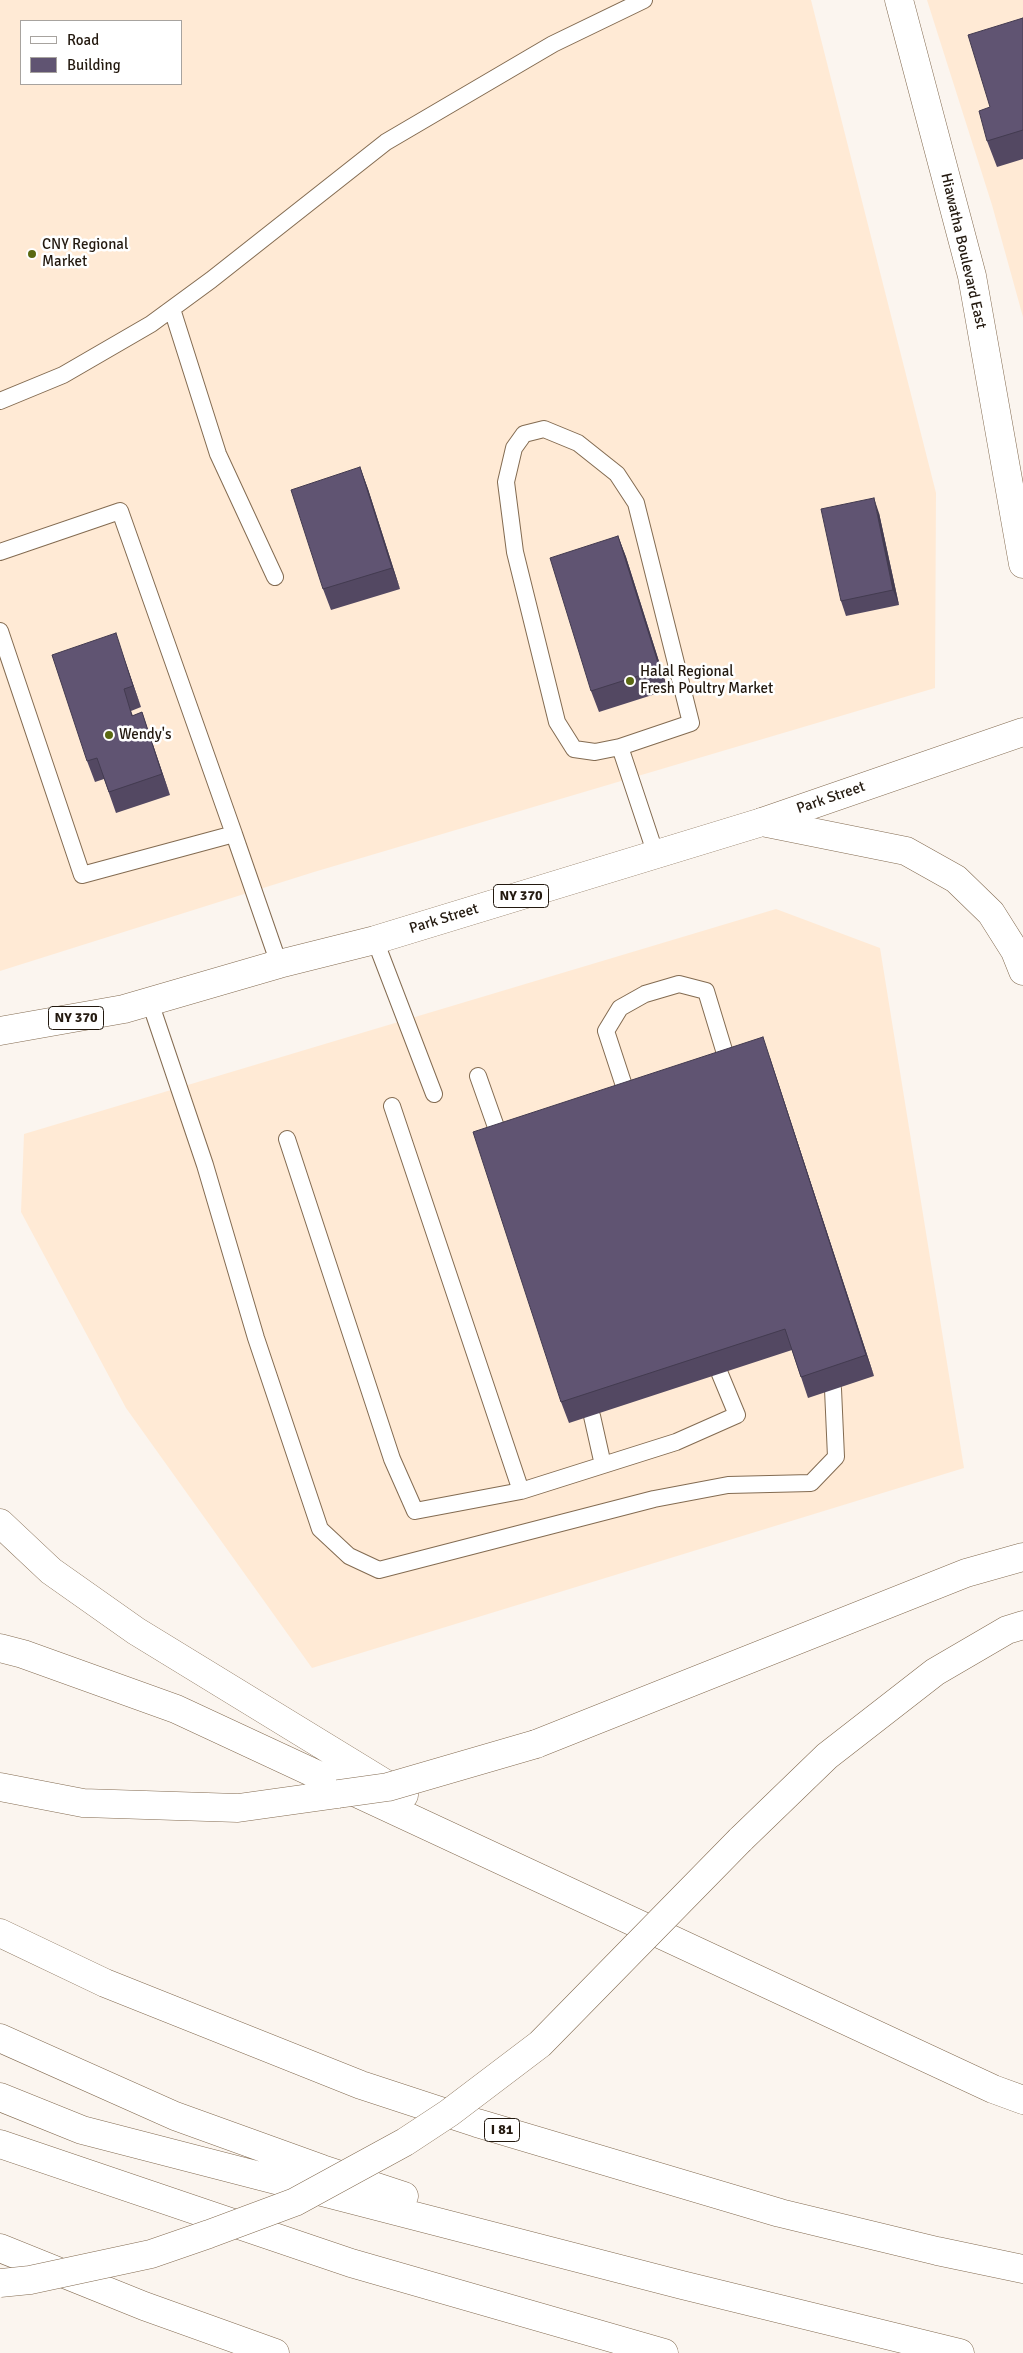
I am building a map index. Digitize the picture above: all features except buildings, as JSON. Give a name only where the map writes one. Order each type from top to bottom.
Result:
[{"type":"main road","name":"Hiawatha Boulevard East","points":[[899,0],[972,276],[1023,564]]},
{"type":"main road","name":"Park Street","points":[[0,1031],[124,1010],[279,964],[375,940],[762,822],[1023,732]]},
{"type":"main road","points":[[762,822],[906,851],[956,879],[991,912],[1015,951],[1023,971]]},
{"type":"main road","points":[[0,1523],[52,1571],[136,1631],[529,1872]]},
{"type":"main road","points":[[0,1787],[83,1803],[238,1808],[388,1787],[536,1744],[966,1573],[1023,1557]]},
{"type":"main road","points":[[0,2283],[30,2280],[152,2254],[295,2202],[405,2142],[449,2113],[540,2044],[740,1840],[827,1756],[935,1672],[1007,1630],[1023,1625]]},
{"type":"main road","points":[[0,1648],[23,1654],[176,1709],[984,2085],[1023,2100]]},
{"type":"main road","name":"I 81","points":[[0,1933],[105,1983],[379,2091],[477,2123],[780,2213],[937,2252],[1023,2269]]},
{"type":"main road","points":[[0,2038],[175,2116],[322,2169],[682,2285]]},
{"type":"main road","points":[[0,2097],[82,2130],[682,2285],[960,2353]]},
{"type":"main road","points":[[0,2144],[351,2263],[664,2353]]},
{"type":"main road","points":[[0,2248],[144,2306],[275,2353]]},
{"type":"lane","points":[[0,400],[63,375],[118,344],[172,309],[386,142],[553,44],[644,0]]},
{"type":"lane","points":[[172,309],[218,454],[275,577]]},
{"type":"lane","points":[[544,429],[578,443],[617,474],[636,503],[691,723],[620,747],[595,752],[574,749],[557,722],[515,552],[506,482],[514,448],[524,434],[544,429]]},
{"type":"lane","points":[[0,552],[120,511],[279,964]]},
{"type":"lane","points":[[0,631],[82,874],[234,834]]},
{"type":"lane","points":[[620,747],[656,855]]},
{"type":"lane","points":[[375,940],[434,1094]]},
{"type":"lane","points":[[630,1104],[606,1031],[620,1008],[645,994],[679,984],[706,991],[731,1071]]},
{"type":"lane","points":[[150,1002],[205,1165],[256,1338],[320,1529],[349,1556],[379,1570],[654,1498],[728,1484],[811,1483],[836,1458],[833,1389]]},
{"type":"lane","points":[[478,1076],[502,1146]]},
{"type":"lane","points":[[392,1106],[521,1491]]},
{"type":"lane","points":[[287,1139],[392,1459],[415,1511],[521,1491],[676,1442],[737,1415],[720,1374]]},
{"type":"lane","points":[[592,1416],[603,1465]]},
{"type":"shaded area","points":[[0,0],[811,0],[936,493],[935,688],[314,872],[0,971]]},
{"type":"shaded area","points":[[927,0],[1023,0],[1023,317],[992,205]]},
{"type":"shaded area","points":[[776,909],[880,948],[964,1468],[312,1668],[126,1408],[21,1212],[24,1134]]},
{"type":"place","name":"CNY Regional Market","points":[[32,254]]},
{"type":"place","name":"Halal Regional Fresh Poultry Market","points":[[630,681]]},
{"type":"place","name":"Wendy's","points":[[109,735]]}]
